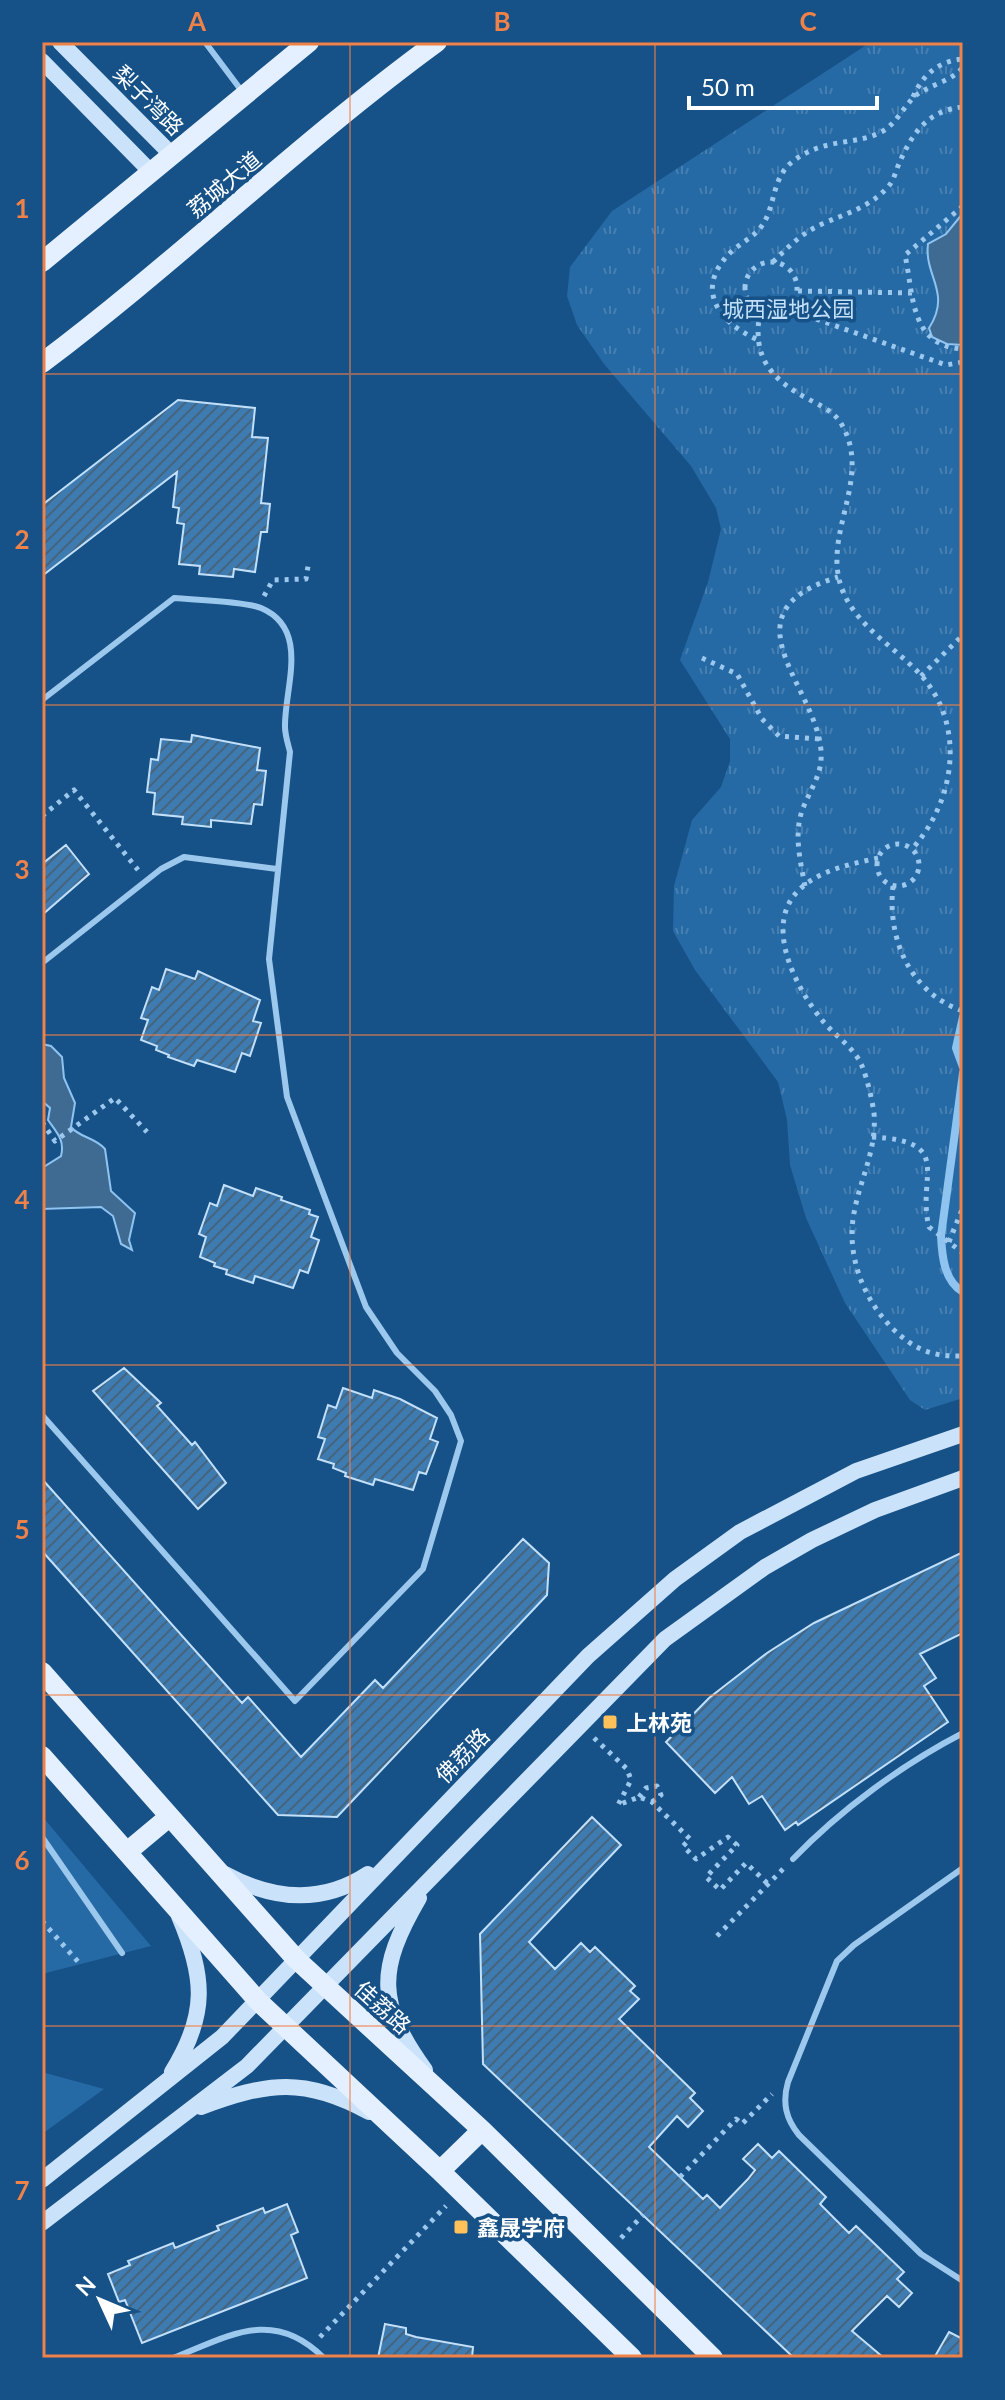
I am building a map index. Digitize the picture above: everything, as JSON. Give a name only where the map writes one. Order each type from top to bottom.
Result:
[{"type":"main road","name":"梨子湾路","points":[[60,42],[172,155]]},
{"type":"main road","points":[[42,262],[309,42]]},
{"type":"main road","name":"荔城大道","points":[[42,363],[114,309],[304,147],[437,42]]},
{"type":"main road","points":[[42,61],[151,172]]},
{"type":"main road","name":"佛荔路","points":[[42,2180],[222,2037],[588,1656],[675,1579],[740,1532],[842,1477],[963,1434]]},
{"type":"main road","points":[[42,2223],[247,2066],[579,1723],[665,1639],[765,1567],[875,1510],[963,1478]]},
{"type":"main road","name":"佳荔路","points":[[42,1672],[296,1959],[482,2130],[713,2358]]},
{"type":"main road","points":[[42,1756],[258,2001],[460,2190],[632,2358]]},
{"type":"main road","points":[[127,1852],[169,1817]]},
{"type":"main road","points":[[213,1867],[261,1891],[303,1897],[352,1884],[393,1858]]},
{"type":"main road","points":[[432,1876],[402,1929],[388,1968],[388,1984],[390,2009],[399,2034],[440,2090]]},
{"type":"main road","points":[[166,2082],[195,2028],[201,1990],[193,1952],[175,1907]]},
{"type":"main road","points":[[168,2125],[226,2098],[256,2089],[294,2085],[346,2099],[388,2122]]},
{"type":"main road","points":[[440,2171],[482,2130]]},
{"type":"lane","points":[[205,42],[244,95]]},
{"type":"lane","points":[[42,700],[174,598],[261,608],[278,621],[290,638],[293,656],[285,727],[290,752],[269,959],[287,1097],[366,1307],[397,1353],[435,1391],[451,1415],[461,1441],[423,1569],[295,1701],[42,1415]]},
{"type":"lane","points":[[42,963],[146,880],[184,857],[277,869]]},
{"type":"lane","points":[[793,1859],[849,1810],[936,1747],[963,1733]]},
{"type":"lane","points":[[42,1837],[122,1953]]},
{"type":"lane","points":[[963,1868],[854,1945],[837,1961],[786,2091],[786,2111],[799,2135],[921,2254],[963,2281]]},
{"type":"lane","points":[[173,2358],[233,2334],[260,2328],[287,2332],[312,2346],[324,2358]]},
{"type":"path","points":[[913,98],[918,84],[932,70],[947,61],[963,59]]},
{"type":"path","points":[[756,339],[733,328],[719,314],[713,293],[715,271],[729,253],[760,228],[778,178],[790,163],[813,148],[882,132],[913,98],[963,67]]},
{"type":"path","points":[[773,262],[792,271],[798,291],[788,309],[780,313],[760,312],[752,306],[745,287],[754,269],[773,262],[795,240],[822,224],[856,212],[877,198],[891,184],[912,135],[946,109],[963,107]]},
{"type":"path","points":[[963,206],[905,255],[922,330],[944,348],[963,349]]},
{"type":"path","points":[[798,291],[914,293]]},
{"type":"path","points":[[788,309],[946,365],[963,362]]},
{"type":"path","points":[[760,312],[756,339],[759,353],[774,374],[799,394],[827,409],[841,423],[850,448],[852,480],[837,554],[838,577],[859,617],[921,676],[943,715],[951,765],[948,784],[935,819],[912,849]]},
{"type":"path","points":[[261,608],[266,587],[273,580],[306,579],[308,566]]},
{"type":"path","points":[[805,886],[799,819],[821,763],[820,739],[781,652],[781,624],[795,597],[813,585],[838,577]]},
{"type":"path","points":[[921,676],[963,635]]},
{"type":"path","points":[[702,658],[737,674],[762,719],[779,736],[820,739]]},
{"type":"path","points":[[42,816],[74,790],[146,880]]},
{"type":"path","points":[[878,858],[879,876],[893,886],[902,887],[916,877],[919,860],[912,849],[895,844],[888,846],[878,858],[822,874],[805,886],[788,904],[782,926],[788,960],[823,1021],[862,1065],[874,1113],[869,1168],[854,1213],[852,1254],[862,1282],[881,1316],[911,1346],[940,1357],[963,1356]]},
{"type":"path","points":[[893,886],[892,923],[903,958],[925,987],[963,1011]]},
{"type":"path","points":[[42,1122],[55,1141],[115,1098],[147,1132]]},
{"type":"path","points":[[872,1137],[905,1140],[921,1150],[927,1161],[930,1183],[929,1227],[963,1253]]},
{"type":"path","points":[[949,1242],[963,1207]]},
{"type":"path","points":[[579,1723],[627,1769],[631,1780],[618,1805],[639,1797],[646,1788],[657,1786],[661,1795],[652,1802]]},
{"type":"path","points":[[639,1797],[652,1802],[690,1839],[683,1846],[696,1859],[728,1837],[737,1845],[706,1877],[720,1890],[746,1863],[768,1884]]},
{"type":"path","points":[[717,1936],[793,1859]]},
{"type":"path","points":[[42,1921],[80,1964]]},
{"type":"path","points":[[680,2177],[736,2119],[742,2124],[792,2073]]},
{"type":"path","points":[[312,2346],[460,2190]]},
{"type":"path","points":[[606,2253],[643,2215]]},
{"type":"green space","name":"城西湿地公园","points":[[871,42],[963,42],[963,1398],[925,1410],[910,1400],[845,1303],[806,1218],[790,1165],[787,1120],[778,1082],[695,970],[673,931],[674,886],[692,820],[721,787],[730,761],[730,739],[680,660],[708,582],[721,529],[716,508],[691,466],[604,364],[577,325],[567,296],[570,267],[612,211]]},
{"type":"green space","points":[[42,1816],[151,1946],[42,1974]]},
{"type":"green space","points":[[42,2072],[104,2089],[42,2134]]},
{"type":"shaded area","points":[[963,213],[963,345],[947,344],[932,337],[929,328],[938,304],[938,294],[928,244],[946,234]]},
{"type":"shaded area","points":[[42,1044],[51,1046],[62,1057],[64,1078],[75,1103],[71,1127],[105,1149],[111,1191],[135,1213],[129,1240],[132,1250],[121,1244],[113,1216],[101,1207],[42,1209],[42,1168],[61,1156],[62,1145],[48,1120],[50,1108],[42,1101]]},
{"type":"building","points":[[178,400],[255,408],[252,437],[268,438],[261,503],[270,504],[267,532],[261,532],[255,572],[234,569],[233,577],[199,574],[200,566],[179,564],[184,524],[177,523],[179,508],[173,507],[177,472],[42,576],[42,505]]},
{"type":"building","points":[[192,735],[260,748],[257,770],[266,771],[262,805],[254,804],[251,824],[211,820],[211,827],[182,824],[183,817],[153,814],[155,793],[147,792],[151,759],[158,760],[161,739],[191,742]]},
{"type":"building","points":[[66,845],[89,874],[42,915],[42,864]]},
{"type":"building","points":[[166,969],[195,979],[198,971],[260,1000],[253,1021],[261,1023],[250,1056],[242,1053],[235,1072],[197,1060],[194,1066],[168,1057],[156,1050],[157,1046],[141,1040],[148,1020],[141,1018],[152,987],[159,990]]},
{"type":"building","points":[[224,1185],[253,1196],[256,1188],[310,1210],[309,1214],[318,1217],[311,1237],[319,1240],[308,1273],[300,1270],[293,1288],[255,1276],[253,1283],[226,1274],[227,1270],[200,1257],[206,1237],[199,1234],[210,1203],[217,1206]]},
{"type":"building","points":[[124,1368],[161,1403],[157,1406],[192,1445],[195,1442],[226,1483],[198,1509],[93,1391]]},
{"type":"building","points":[[343,1388],[372,1398],[374,1390],[437,1418],[430,1439],[438,1442],[426,1474],[419,1472],[413,1490],[375,1479],[373,1485],[345,1476],[346,1473],[333,1468],[334,1464],[318,1459],[325,1439],[318,1437],[328,1405],[336,1408]]},
{"type":"building","points":[[42,1479],[242,1703],[248,1697],[301,1757],[375,1680],[383,1688],[523,1539],[549,1563],[547,1595],[337,1817],[278,1815],[42,1551]]},
{"type":"building","points":[[963,1552],[963,1633],[920,1654],[936,1678],[924,1686],[948,1722],[798,1825],[796,1822],[785,1830],[762,1796],[749,1804],[732,1777],[715,1793],[666,1742],[709,1698],[767,1653],[814,1623]]},
{"type":"building","points":[[592,1817],[621,1845],[529,1942],[555,1969],[581,1943],[590,1952],[595,1947],[635,1986],[630,1991],[639,1999],[619,2019],[695,2093],[690,2098],[703,2111],[688,2127],[677,2116],[649,2147],[703,2199],[707,2195],[720,2208],[755,2170],[743,2159],[758,2144],[772,2158],[779,2151],[826,2197],[820,2204],[849,2233],[856,2226],[904,2272],[897,2279],[912,2293],[899,2307],[887,2296],[852,2331],[884,2358],[794,2358],[483,2064],[480,1934]]},
{"type":"building","points":[[287,2204],[298,2232],[291,2235],[307,2278],[142,2343],[125,2300],[119,2302],[108,2274],[130,2265],[128,2261],[173,2243],[175,2248],[219,2230],[217,2226],[263,2208],[265,2213]]},
{"type":"building","points":[[385,2324],[406,2328],[406,2334],[416,2337],[473,2347],[472,2358],[378,2358]]},
{"type":"building","points":[[949,2332],[963,2339],[963,2358],[934,2358]]},
{"type":"waterway","points":[[963,1017],[956,1048],[963,1067]]},
{"type":"waterway","points":[[963,1073],[941,1236],[948,1275],[963,1292]]},
{"type":"place","name":"上林苑","points":[[610,1722]]},
{"type":"place","name":"鑫晟学府","points":[[461,2227]]}]
